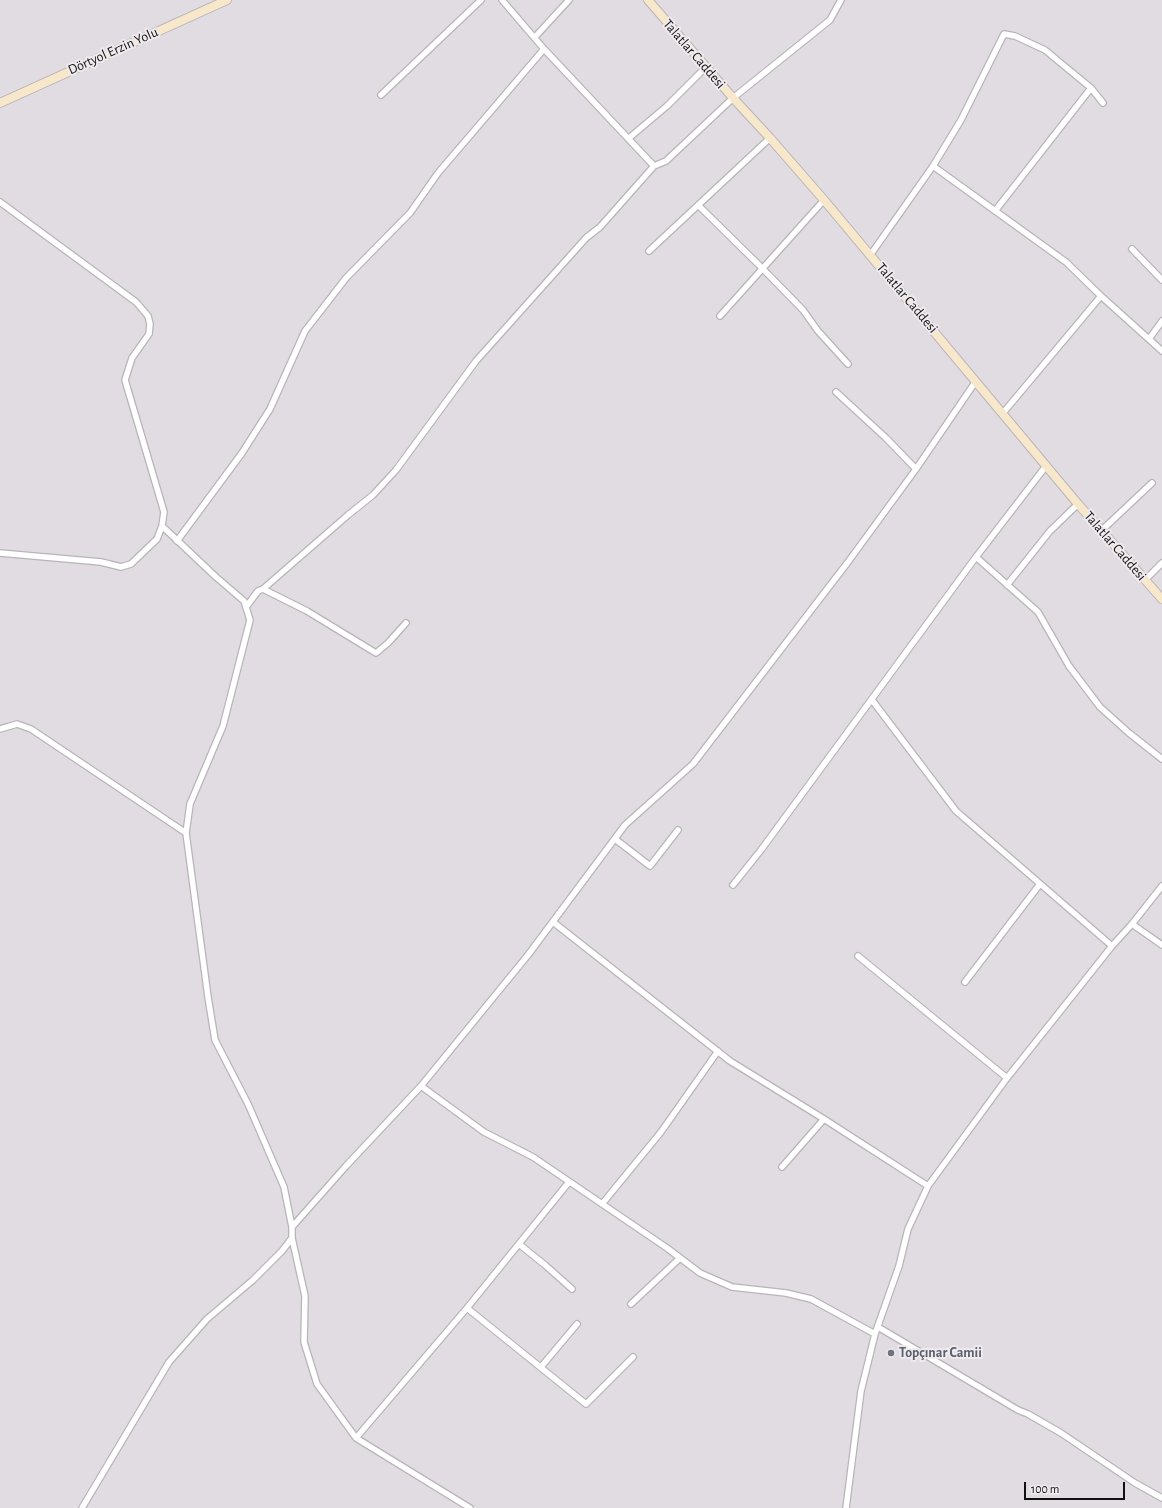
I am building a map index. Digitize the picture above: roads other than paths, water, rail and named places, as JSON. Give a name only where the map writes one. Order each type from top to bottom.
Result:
[{"type":"street","name":"Dörtyol Erzin Yolu","points":[[0,103],[227,0]]},
{"type":"street","points":[[381,95],[481,0]]},
{"type":"street","points":[[502,0],[544,49],[654,166]]},
{"type":"street","points":[[534,37],[569,0]]},
{"type":"street","name":"Talatlar Caddesi","points":[[648,0],[871,254],[1078,504],[1162,599]]},
{"type":"street","points":[[246,607],[258,591],[263,589],[373,495],[396,470],[476,361],[586,238],[600,227],[654,166],[666,161],[733,98],[830,20],[841,0]]},
{"type":"street","points":[[871,254],[933,166],[961,120],[1004,34],[1015,36],[1045,50],[1091,88],[1103,103]]},
{"type":"street","points":[[177,541],[242,453],[270,409],[305,331],[346,278],[410,213],[438,173],[544,49]]},
{"type":"street","points":[[629,138],[667,106],[706,67]]},
{"type":"street","points":[[995,211],[1091,88]]},
{"type":"street","points":[[649,251],[770,138]]},
{"type":"street","points":[[933,166],[1066,262],[1162,351]]},
{"type":"street","points":[[720,316],[824,200]]},
{"type":"street","points":[[0,202],[136,302],[148,316],[150,324],[149,334],[132,358],[125,380],[164,512],[162,526],[157,539],[131,564],[121,567],[100,562],[0,553]]},
{"type":"street","points":[[698,206],[803,310],[818,331],[848,364]]},
{"type":"street","points":[[1132,249],[1162,280]]},
{"type":"street","points":[[1003,413],[1101,296]]},
{"type":"street","points":[[1149,339],[1162,321]]},
{"type":"street","points":[[292,1227],[346,1166],[421,1086],[528,955],[626,825],[693,764],[848,562],[916,469],[976,381]]},
{"type":"street","points":[[836,392],[886,438],[916,469]]},
{"type":"street","points":[[733,885],[762,850],[976,557],[1046,466]]},
{"type":"street","points":[[1101,531],[1152,483]]},
{"type":"street","points":[[1006,585],[1050,531],[1078,504]]},
{"type":"street","points":[[162,526],[244,601],[250,620],[223,726],[190,804],[186,833],[215,1040],[248,1104],[284,1187],[292,1227],[292,1238],[305,1296],[304,1342],[317,1384],[356,1438],[470,1508]]},
{"type":"street","points":[[976,557],[1038,612],[1069,666],[1100,706],[1129,733],[1162,759]]},
{"type":"street","points":[[1145,580],[1162,563]]},
{"type":"street","points":[[263,589],[307,610],[376,653],[388,643],[406,623]]},
{"type":"street","points":[[872,700],[956,811],[1112,946]]},
{"type":"street","points":[[0,729],[17,724],[31,729],[186,833]]},
{"type":"street","points":[[615,839],[650,866],[678,830]]},
{"type":"street","points":[[965,982],[1040,884]]},
{"type":"street","points":[[846,1508],[861,1391],[875,1334],[899,1266],[908,1229],[928,1186],[1007,1078],[1112,946],[1132,924],[1162,886]]},
{"type":"street","points":[[553,922],[737,1065],[928,1186]]},
{"type":"street","points":[[1132,924],[1162,944]]},
{"type":"street","points":[[858,956],[1007,1078]]},
{"type":"street","points":[[602,1204],[661,1132],[718,1051]]},
{"type":"street","points":[[421,1086],[484,1132],[532,1157],[700,1273],[732,1287],[786,1293],[811,1299],[875,1334]]},
{"type":"street","points":[[782,1166],[824,1119]]},
{"type":"street","points":[[356,1438],[468,1308],[569,1182]]},
{"type":"street","points":[[82,1508],[169,1362],[207,1319],[253,1280],[282,1251],[292,1238]]},
{"type":"street","points":[[519,1244],[572,1289]]},
{"type":"street","points":[[632,1304],[680,1258]]},
{"type":"street","points":[[468,1308],[586,1404],[633,1357]]},
{"type":"street","points":[[540,1367],[577,1324]]},
{"type":"street","points":[[878,1327],[1018,1410],[1061,1433],[1162,1498]]},
{"type":"place","name":"Topçınar Camii","points":[[891,1353]]}]
